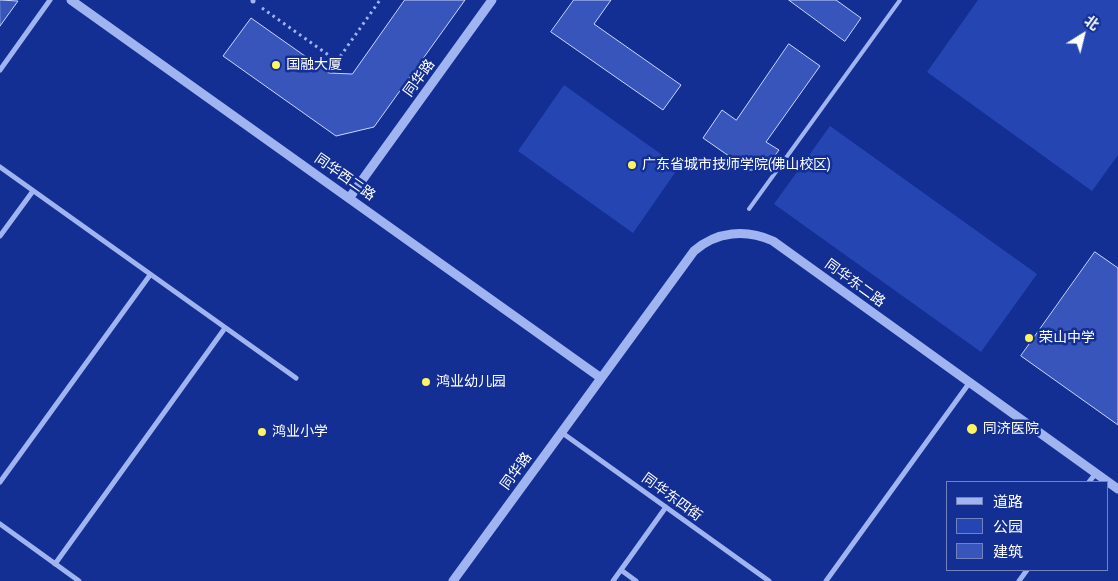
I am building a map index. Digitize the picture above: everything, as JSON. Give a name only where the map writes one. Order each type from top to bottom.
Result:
[{"type":"street","points":[[0,70],[50,0]]},
{"type":"street","name":"同华西二路","points":[[71,0],[602,378]]},
{"type":"street","name":"同华路","points":[[350,197],[492,0]]},
{"type":"street","points":[[0,167],[296,378]]},
{"type":"street","points":[[0,236],[33,191]]},
{"type":"street","name":"同华东二路","points":[[602,378],[694,252],[704,242],[719,236],[747,233],[773,242],[1107,481]]},
{"type":"street","points":[[0,482],[150,275]]},
{"type":"street","points":[[55,564],[226,328]]},
{"type":"street","name":"同华路","points":[[453,581],[602,378]]},
{"type":"street","points":[[826,581],[970,382]]},
{"type":"street","name":"同华东四街","points":[[561,432],[769,581]]},
{"type":"street","points":[[1090,481],[1096,473]]},
{"type":"street","points":[[613,581],[666,507]]},
{"type":"street","points":[[0,524],[79,581]]},
{"type":"street","points":[[621,570],[636,581]]},
{"type":"lane","points":[[749,209],[900,0]]},
{"type":"path","points":[[253,1],[337,61],[381,0]]},
{"type":"green space","points":[[978,0],[1118,0],[1118,155],[1092,191],[927,72]]},
{"type":"green space","points":[[564,85],[679,167],[633,233],[518,151]]},
{"type":"green space","points":[[830,126],[1037,274],[981,352],[774,204]]},
{"type":"building","points":[[0,0],[18,1],[0,26]]},
{"type":"building","name":"国融大厦","points":[[405,0],[465,0],[374,127],[336,136],[223,56],[251,18],[329,73],[352,74]]},
{"type":"building","points":[[574,0],[611,0],[594,24],[681,85],[663,110],[551,32]]},
{"type":"building","points":[[789,0],[836,0],[861,18],[845,41]]},
{"type":"building","points":[[789,44],[820,66],[766,142],[779,150],[764,170],[749,170],[703,138],[722,110],[736,120]]},
{"type":"building","points":[[1095,252],[1118,268],[1118,425],[1021,356]]},
{"type":"place","name":"国融大厦","points":[[276,65]]},
{"type":"place","name":"广东省城市技师学院(佛山校区)","points":[[632,165]]},
{"type":"place","name":"荣山中学","points":[[1029,338]]},
{"type":"place","name":"鸿业幼儿园","points":[[426,382]]},
{"type":"place","name":"同济医院","points":[[972,429]]},
{"type":"place","name":"鸿业小学","points":[[262,432]]}]
